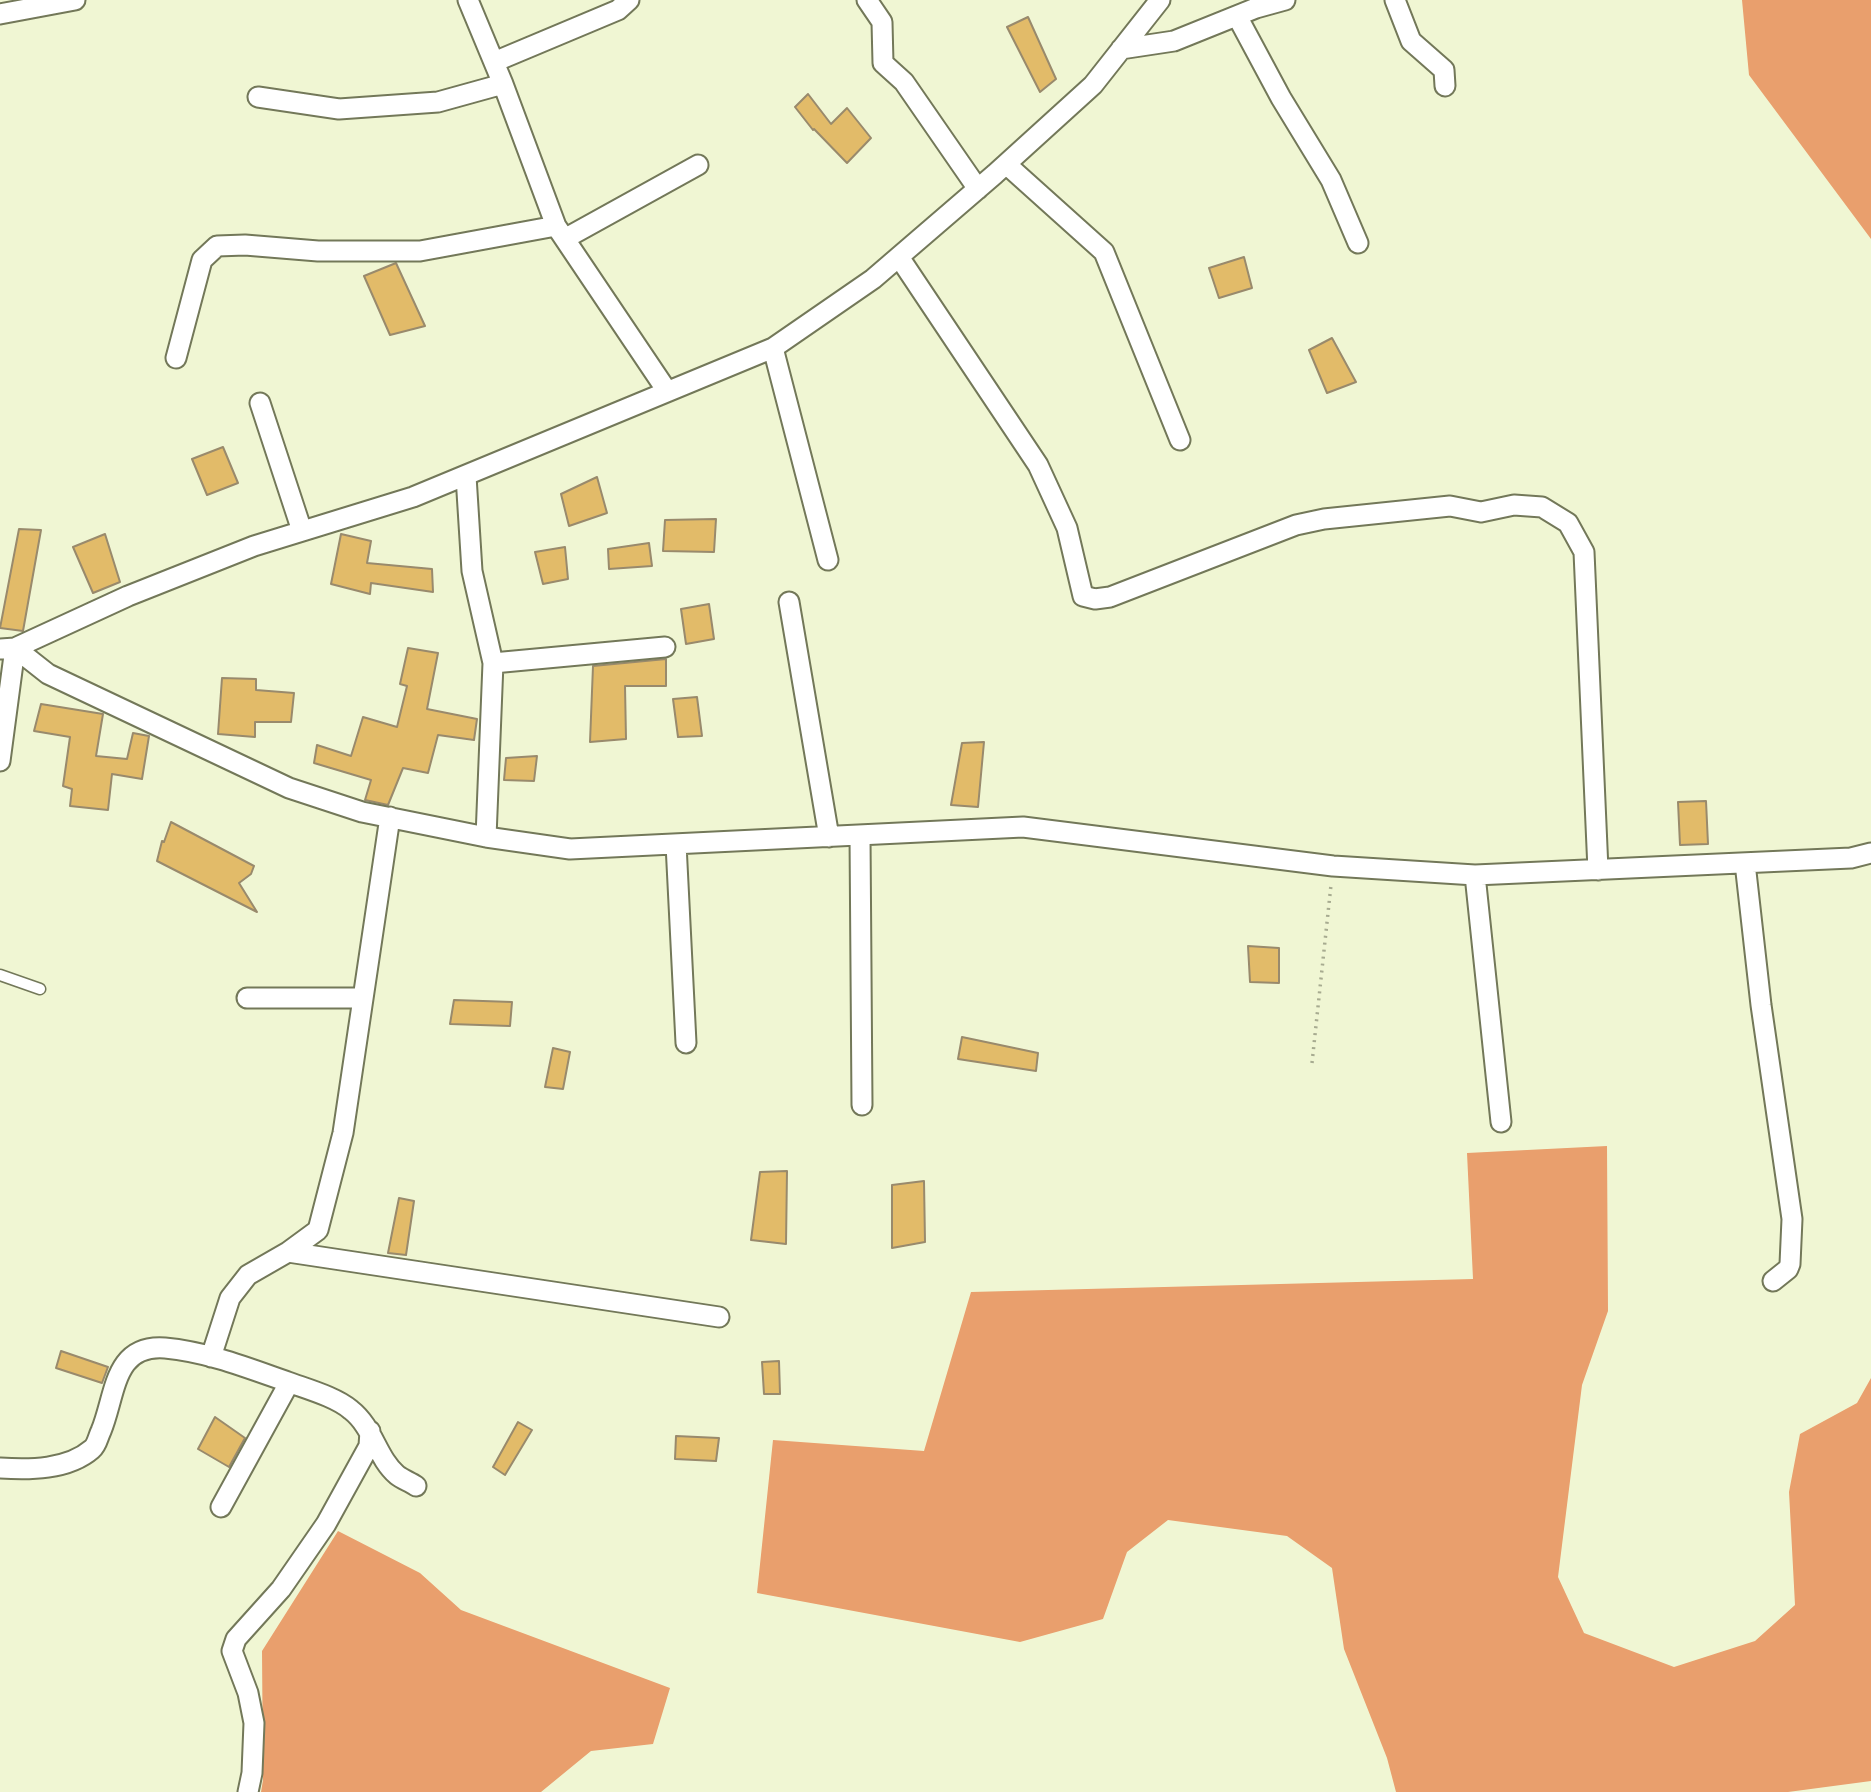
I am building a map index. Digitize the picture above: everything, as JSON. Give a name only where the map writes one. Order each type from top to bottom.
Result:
[{"type":"street","points":[[0,14],[75,0]]},
{"type":"street","points":[[448,0],[469,0],[561,232],[667,391]]},
{"type":"street","points":[[494,62],[618,10],[629,0]]},
{"type":"street","points":[[867,0],[882,22],[883,63],[904,82],[978,189]]},
{"type":"street","points":[[8,649],[128,596],[254,546],[413,497],[772,348],[873,279],[1006,164],[1093,85],[1160,0]]},
{"type":"street","points":[[1121,50],[1174,41],[1285,0]]},
{"type":"street","points":[[1395,0],[1411,41],[1444,70],[1445,86]]},
{"type":"street","points":[[1237,16],[1281,98],[1331,180],[1358,243]]},
{"type":"street","points":[[258,97],[338,109],[438,102],[503,83]]},
{"type":"street","points":[[1006,164],[1104,252],[1180,440]]},
{"type":"street","points":[[176,358],[202,260],[217,246],[245,245],[318,251],[420,251],[561,232],[698,165]]},
{"type":"street","points":[[899,257],[1038,465],[1067,528],[1083,596],[1095,599],[1110,597],[1275,531],[1324,519],[1450,506],[1481,512],[1514,505],[1542,507],[1568,523],[1584,552],[1598,870]]},
{"type":"street","points":[[772,348],[828,560]]},
{"type":"street","points":[[260,403],[302,531]]},
{"type":"street","points":[[466,476],[472,571],[493,663],[486,837]]},
{"type":"street","points":[[789,603],[829,837]]},
{"type":"street","points":[[493,663],[665,648]]},
{"type":"street","points":[[0,761],[8,649]]},
{"type":"street","points":[[8,649],[48,674],[289,788],[362,812],[486,837],[570,849],[1023,827],[1333,866],[1475,876],[1850,858],[1871,853]]},
{"type":"street","points":[[211,1357],[230,1298],[248,1275],[288,1252],[318,1230],[343,1133],[390,817]]},
{"type":"street","points":[[860,835],[862,1105]]},
{"type":"street","points":[[676,844],[686,1043]]},
{"type":"street","points":[[1745,863],[1761,1005],[1793,1219],[1790,1264],[1788,1269],[1773,1280]]},
{"type":"street","points":[[1475,876],[1501,1122]]},
{"type":"street","points":[[247,998],[363,998]]},
{"type":"street","points":[[288,1252],[719,1317]]},
{"type":"street","points":[[0,1468],[26,1469],[76,1460],[94,1447],[116,1381],[126,1360],[139,1351],[154,1347],[188,1350],[211,1357],[289,1383],[351,1409],[370,1431],[396,1475],[415,1486]]},
{"type":"street","points":[[221,1507],[289,1383]]},
{"type":"street","points":[[248,1792],[252,1773],[254,1723],[248,1693],[233,1651],[236,1639],[281,1590],[326,1524],[369,1446],[370,1431]]},
{"type":"lane","points":[[0,975],[40,989]]},
{"type":"path","points":[[1312,1063],[1333,866]]},
{"type":"shaded area","points":[[1742,0],[1871,0],[1871,239],[1749,75]]},
{"type":"shaded area","points":[[1607,1146],[1608,1311],[1582,1385],[1558,1577],[1584,1633],[1674,1667],[1755,1641],[1795,1605],[1789,1492],[1800,1434],[1857,1403],[1871,1378],[1871,1781],[1788,1792],[1396,1792],[1387,1758],[1344,1649],[1332,1568],[1287,1536],[1168,1520],[1127,1552],[1103,1619],[1020,1642],[757,1593],[773,1440],[924,1451],[971,1292],[1473,1279],[1467,1153]]},
{"type":"shaded area","points":[[338,1531],[420,1573],[461,1610],[670,1688],[653,1744],[591,1751],[541,1792],[261,1792],[262,1651]]},
{"type":"building","points":[[1028,17],[1056,79],[1040,92],[1007,27]]},
{"type":"building","points":[[808,94],[831,124],[847,108],[871,138],[847,163],[813,130],[795,107]]},
{"type":"building","points":[[1244,257],[1252,288],[1219,298],[1209,268]]},
{"type":"building","points":[[396,263],[425,326],[390,335],[364,276]]},
{"type":"building","points":[[1332,338],[1356,382],[1327,393],[1309,350]]},
{"type":"building","points":[[223,447],[238,483],[207,495],[192,459]]},
{"type":"building","points":[[597,477],[607,513],[569,526],[561,494]]},
{"type":"building","points":[[716,519],[714,552],[663,551],[665,520]]},
{"type":"building","points":[[19,529],[41,530],[23,631],[0,628]]},
{"type":"building","points":[[105,534],[120,582],[93,593],[73,547]]},
{"type":"building","points":[[341,534],[371,541],[367,563],[432,569],[433,592],[371,583],[370,594],[331,584]]},
{"type":"building","points":[[649,543],[652,566],[609,569],[608,549]]},
{"type":"building","points":[[565,547],[568,579],[543,584],[535,552]]},
{"type":"building","points":[[709,604],[714,639],[686,644],[681,609]]},
{"type":"building","points":[[408,648],[438,653],[427,709],[477,719],[474,740],[438,735],[428,773],[403,768],[388,805],[365,800],[371,780],[314,763],[317,745],[351,756],[363,717],[397,727],[407,686],[400,684]]},
{"type":"building","points":[[666,659],[666,686],[625,686],[626,739],[590,742],[593,666]]},
{"type":"building","points":[[222,678],[256,679],[256,690],[294,693],[291,722],[255,722],[255,737],[218,734]]},
{"type":"building","points":[[697,697],[702,736],[678,737],[673,699]]},
{"type":"building","points":[[41,704],[103,714],[96,756],[127,759],[133,733],[149,736],[142,779],[112,774],[108,810],[70,806],[72,789],[63,786],[70,737],[34,731]]},
{"type":"building","points":[[984,742],[978,807],[951,805],[962,743]]},
{"type":"building","points":[[537,756],[534,781],[504,780],[506,758]]},
{"type":"building","points":[[1706,801],[1708,844],[1680,845],[1678,802]]},
{"type":"building","points":[[171,822],[254,866],[251,874],[239,883],[257,912],[157,861]]},
{"type":"building","points":[[1248,946],[1279,948],[1279,983],[1250,982]]},
{"type":"building","points":[[454,1000],[512,1002],[510,1026],[450,1024]]},
{"type":"building","points":[[962,1037],[1038,1053],[1036,1071],[958,1059]]},
{"type":"building","points":[[553,1048],[570,1052],[563,1089],[545,1087]]},
{"type":"building","points":[[787,1171],[786,1244],[751,1240],[760,1172]]},
{"type":"building","points":[[924,1181],[925,1242],[892,1248],[892,1185]]},
{"type":"building","points":[[399,1198],[414,1201],[406,1255],[388,1253]]},
{"type":"building","points":[[61,1351],[108,1367],[102,1383],[56,1368]]},
{"type":"building","points":[[779,1361],[780,1394],[764,1394],[762,1362]]},
{"type":"building","points":[[215,1417],[245,1438],[229,1467],[198,1449]]},
{"type":"building","points":[[518,1422],[532,1430],[505,1475],[493,1467]]},
{"type":"building","points":[[676,1436],[719,1438],[716,1461],[675,1459]]}]
